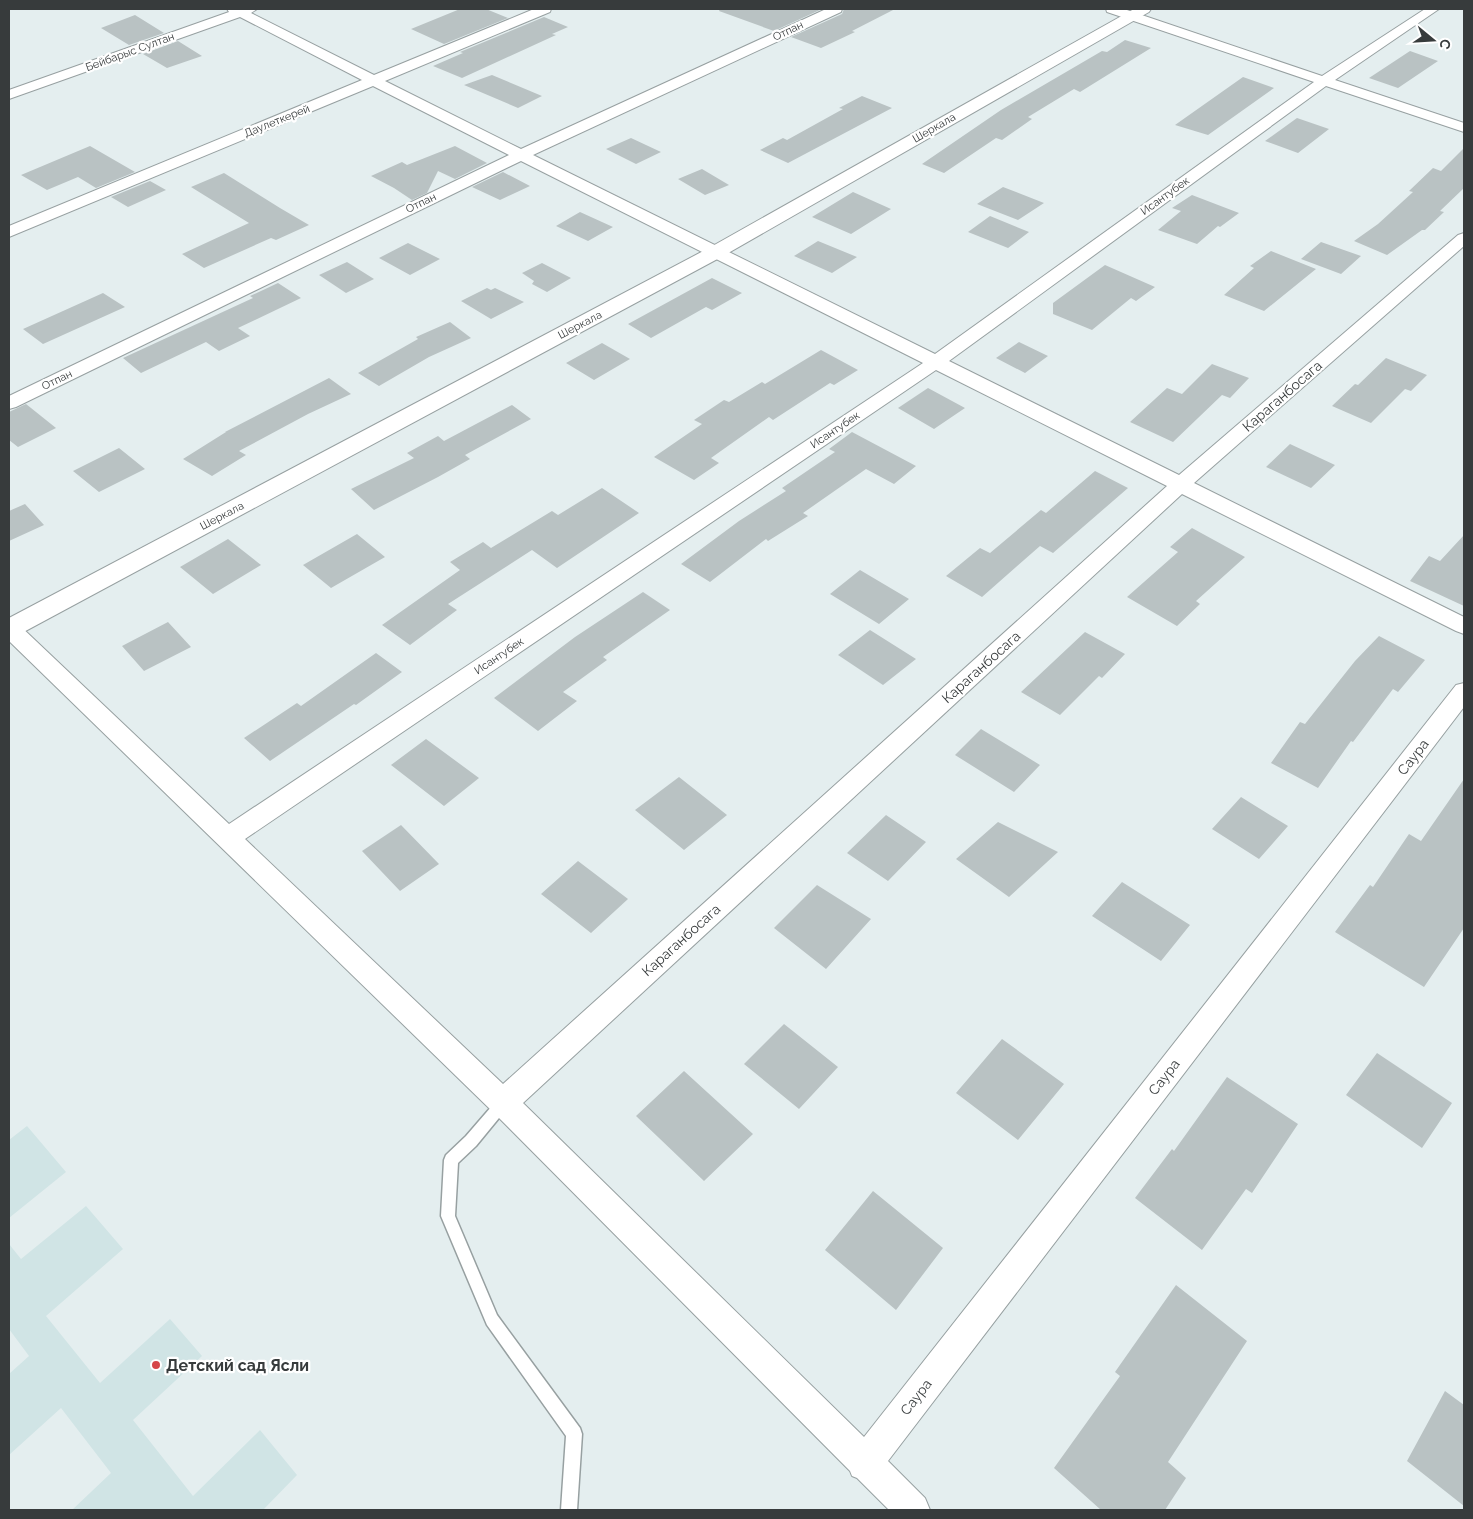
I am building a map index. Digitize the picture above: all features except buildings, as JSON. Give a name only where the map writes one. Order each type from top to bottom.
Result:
[{"type":"street","name":"Даулеткерей","points":[[9,232],[545,9]]},
{"type":"street","name":"Отпан","points":[[9,403],[521,155],[836,9]]},
{"type":"street","points":[[1112,9],[1138,12],[1464,128]]},
{"type":"street","name":"Исантубек","points":[[228,838],[936,362],[1325,80],[1433,9]]},
{"type":"street","points":[[241,10],[374,81],[1464,626]]},
{"type":"street","name":"Бейбарыс Султан","points":[[9,95],[241,10]]},
{"type":"street","name":"Шеркала","points":[[9,629],[716,252],[1138,12]]},
{"type":"street","name":"Караганбосага","points":[[503,1103],[1180,484],[1464,238]]},
{"type":"street","points":[[9,629],[503,1103],[864,1464],[913,1510]]},
{"type":"street","name":"Саура","points":[[864,1464],[1464,691]]},
{"type":"lane","points":[[503,1103],[471,1141],[451,1160],[448,1216],[492,1320],[574,1434],[569,1510]]},
{"type":"shaded area","points":[[27,1126],[66,1172],[9,1218],[9,1140]]},
{"type":"shaded area","name":"Детский сад Ясли","points":[[86,1206],[123,1249],[46,1316],[100,1383],[170,1319],[202,1356],[133,1420],[193,1496],[260,1430],[297,1475],[263,1510],[72,1510],[111,1473],[61,1408],[9,1455],[9,1374],[29,1356],[9,1329],[9,1244],[21,1259]]},
{"type":"place","name":"Детский сад Ясли","points":[[156,1365]]}]
